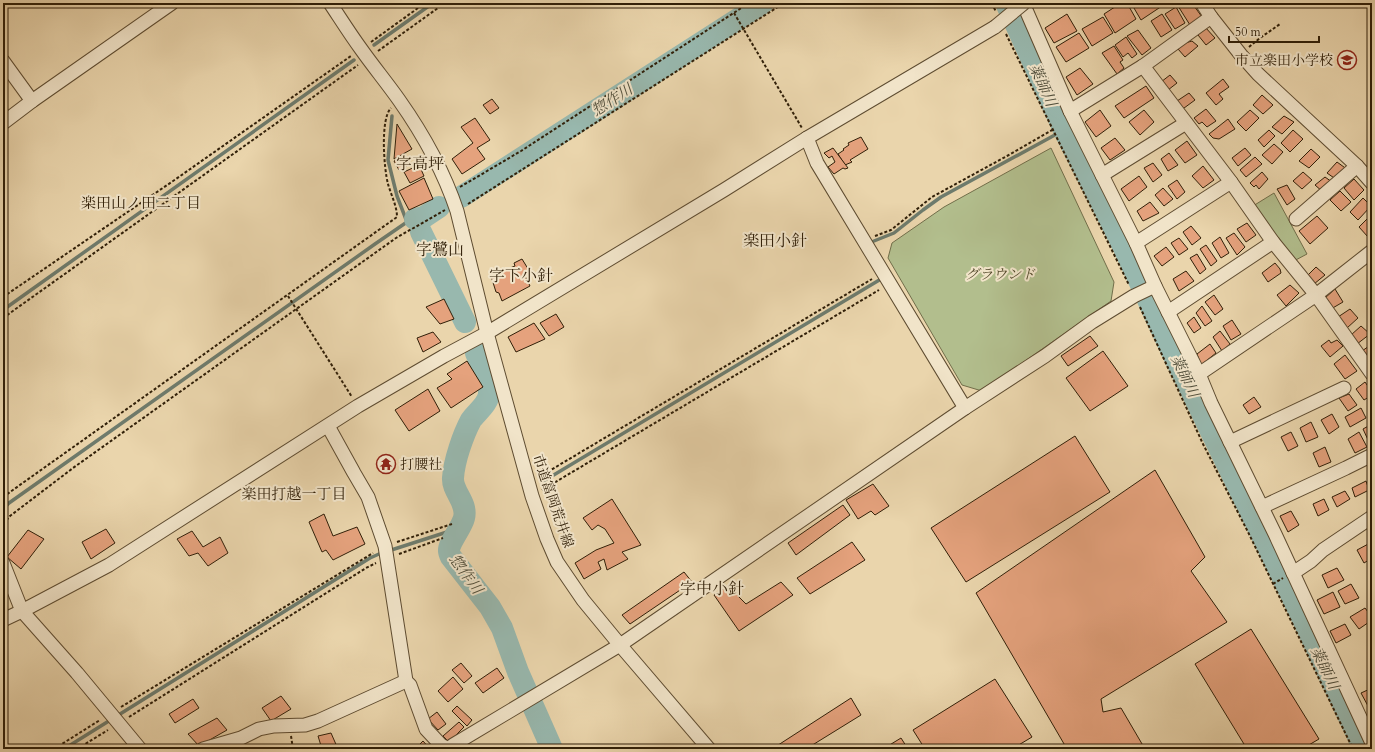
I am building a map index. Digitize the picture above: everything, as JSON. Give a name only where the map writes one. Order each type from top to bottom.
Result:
[{"type":"street","points":[[3,123],[172,3]]},
{"type":"street","name":"市道富岡荒井線","points":[[330,3],[364,53],[399,100],[427,145],[454,203],[487,333],[530,490],[547,539],[558,562],[583,600],[620,646],[709,749]]},
{"type":"street","points":[[3,620],[109,565],[358,406],[487,333],[724,190],[807,138],[998,23],[1024,3],[1070,111],[1136,243],[1153,287],[1168,312],[1199,374],[1211,403],[1262,507],[1372,743]]},
{"type":"street","points":[[1202,3],[1211,17],[1258,74],[1357,166],[1372,183]]},
{"type":"street","points":[[1070,111],[1143,66],[1211,17]]},
{"type":"street","points":[[3,61],[32,101]]},
{"type":"street","points":[[1143,66],[1231,182],[1273,242],[1316,295],[1372,374]]},
{"type":"street","points":[[1102,175],[1186,123]]},
{"type":"street","points":[[807,138],[817,163],[966,408]]},
{"type":"street","points":[[1296,219],[1357,166]]},
{"type":"street","points":[[1136,243],[1231,182]]},
{"type":"street","points":[[1168,312],[1273,242]]},
{"type":"street","points":[[1199,374],[1316,295],[1372,251]]},
{"type":"street","points":[[328,426],[364,488],[386,552],[406,681],[410,685],[426,729],[441,745],[449,749],[453,745],[620,646],[966,408],[1045,356],[1092,322],[1134,296],[1153,287]]},
{"type":"street","points":[[1230,442],[1344,388]]},
{"type":"street","points":[[1262,507],[1372,455]]},
{"type":"street","points":[[1293,573],[1323,550],[1372,517]]},
{"type":"street","points":[[3,563],[22,611],[39,629],[140,749]]},
{"type":"street","points":[[203,749],[241,738],[259,729],[274,726],[305,725],[318,721],[406,681]]},
{"type":"path","points":[[3,318],[364,53],[425,3]]},
{"type":"path","points":[[3,297],[364,53],[445,3]]},
{"type":"path","points":[[454,203],[521,151],[750,3]]},
{"type":"path","points":[[3,524],[10,516],[73,468],[396,238],[784,3]]},
{"type":"path","points":[[992,3],[998,23],[1054,129],[1203,444],[1249,534],[1353,749]]},
{"type":"path","points":[[734,13],[807,138]]},
{"type":"path","points":[[1241,55],[1260,38],[1280,24]]},
{"type":"path","points":[[3,497],[288,296],[397,217],[397,211],[387,182],[384,154],[385,120],[389,110],[399,100]]},
{"type":"path","points":[[866,243],[890,230],[932,198],[1054,129]]},
{"type":"path","points":[[530,490],[873,278]]},
{"type":"path","points":[[530,490],[890,283]]},
{"type":"path","points":[[288,296],[358,406]]},
{"type":"path","points":[[77,749],[115,718],[386,552],[452,524]]},
{"type":"path","points":[[54,749],[115,718],[366,568],[386,552],[443,538]]},
{"type":"green space","name":"グラウンド","points":[[1051,148],[1114,282],[1111,301],[982,391],[962,385],[888,258],[892,243],[944,207]]},
{"type":"green space","points":[[1274,193],[1307,254],[1292,262],[1253,206]]},
{"type":"building","points":[[1121,3],[1127,3],[1136,19],[1115,33],[1104,14]]},
{"type":"building","points":[[1131,3],[1165,3],[1165,4],[1141,20]]},
{"type":"building","points":[[1183,3],[1192,3],[1202,17],[1190,25],[1178,6]]},
{"type":"building","points":[[1176,7],[1185,23],[1175,29],[1165,14]]},
{"type":"building","points":[[1067,14],[1077,31],[1054,43],[1045,28]]},
{"type":"building","points":[[1162,14],[1172,30],[1161,37],[1151,21]]},
{"type":"building","points":[[1103,17],[1113,33],[1092,46],[1082,29]]},
{"type":"building","points":[[1205,27],[1215,38],[1206,45],[1198,35]]},
{"type":"building","points":[[1138,30],[1151,48],[1142,55],[1127,36]]},
{"type":"building","points":[[1079,33],[1089,48],[1066,62],[1056,47]]},
{"type":"building","points":[[1126,37],[1137,54],[1132,58],[1128,53],[1123,57],[1115,45]]},
{"type":"building","points":[[1192,41],[1198,46],[1185,57],[1178,49],[1185,43]]},
{"type":"building","points":[[1114,46],[1123,60],[1120,62],[1124,68],[1117,74],[1102,53]]},
{"type":"building","points":[[1080,68],[1093,84],[1077,95],[1066,77]]},
{"type":"building","points":[[1170,75],[1177,83],[1168,90],[1161,82]]},
{"type":"building","points":[[1223,79],[1229,87],[1219,94],[1223,99],[1216,105],[1206,93]]},
{"type":"building","points":[[1146,86],[1154,98],[1124,118],[1115,106]]},
{"type":"building","points":[[1189,93],[1195,100],[1180,111],[1174,103]]},
{"type":"building","points":[[1262,95],[1273,105],[1263,114],[1253,105]]},
{"type":"building","points":[[492,99],[499,108],[490,114],[483,105]]},
{"type":"building","points":[[1206,109],[1216,121],[1207,127],[1202,122],[1199,124],[1194,118]]},
{"type":"building","points":[[1100,110],[1111,126],[1096,137],[1085,122]]},
{"type":"building","points":[[1144,110],[1154,122],[1140,135],[1129,122]]},
{"type":"building","points":[[1250,110],[1259,118],[1246,131],[1237,122]]},
{"type":"building","points":[[1284,116],[1294,122],[1282,134],[1272,127]]},
{"type":"building","points":[[475,118],[490,140],[477,148],[485,159],[462,174],[452,159],[473,143],[461,127]]},
{"type":"building","points":[[1228,119],[1235,129],[1219,139],[1213,138],[1209,134]]},
{"type":"building","points":[[397,124],[412,149],[394,159]]},
{"type":"building","points":[[1269,130],[1275,136],[1264,147],[1258,140]]},
{"type":"building","points":[[1293,130],[1303,139],[1290,152],[1281,143]]},
{"type":"building","points":[[861,137],[868,149],[850,160],[852,162],[845,165],[838,154],[849,145],[848,143]]},
{"type":"building","points":[[1115,138],[1125,150],[1110,160],[1101,148]]},
{"type":"building","points":[[1187,141],[1197,155],[1185,163],[1175,150]]},
{"type":"building","points":[[1274,144],[1283,152],[1272,164],[1262,155]]},
{"type":"building","points":[[833,148],[848,168],[843,168],[834,174],[828,167],[835,162],[832,156],[829,158],[824,153]]},
{"type":"building","points":[[1245,148],[1251,155],[1238,166],[1232,158]]},
{"type":"building","points":[[1311,149],[1320,157],[1309,168],[1299,161]]},
{"type":"building","points":[[1169,153],[1178,165],[1168,171],[1161,159]]},
{"type":"building","points":[[403,157],[407,166],[399,170],[394,161]]},
{"type":"building","points":[[1255,157],[1262,164],[1246,177],[1240,170]]},
{"type":"building","points":[[1337,162],[1348,170],[1337,180],[1327,173]]},
{"type":"building","points":[[1153,163],[1162,175],[1153,182],[1144,168]]},
{"type":"building","points":[[419,165],[424,176],[410,183],[404,172]]},
{"type":"building","points":[[1203,166],[1214,180],[1203,188],[1192,176]]},
{"type":"building","points":[[1262,172],[1268,179],[1259,189],[1256,185],[1254,187],[1250,183]]},
{"type":"building","points":[[1303,172],[1312,180],[1302,189],[1293,181]]},
{"type":"building","points":[[1139,176],[1147,187],[1129,201],[1121,189]]},
{"type":"building","points":[[1325,177],[1332,182],[1323,192],[1315,185]]},
{"type":"building","points":[[424,178],[433,199],[409,210],[399,191]]},
{"type":"building","points":[[1354,179],[1364,190],[1354,200],[1344,188]]},
{"type":"building","points":[[1177,180],[1185,192],[1177,199],[1168,186]]},
{"type":"building","points":[[1287,185],[1295,199],[1287,205],[1277,189]]},
{"type":"building","points":[[1163,188],[1173,199],[1164,206],[1155,195]]},
{"type":"building","points":[[1340,191],[1351,202],[1341,211],[1330,200]]},
{"type":"building","points":[[1363,198],[1371,206],[1358,220],[1350,212]]},
{"type":"building","points":[[1150,202],[1159,213],[1143,221],[1137,211]]},
{"type":"building","points":[[1372,214],[1372,233],[1368,237],[1359,227]]},
{"type":"building","points":[[1317,216],[1328,228],[1310,244],[1299,231]]},
{"type":"building","points":[[1247,223],[1256,235],[1246,242],[1237,229]]},
{"type":"building","points":[[1191,226],[1201,238],[1192,245],[1183,232]]},
{"type":"building","points":[[1234,233],[1245,247],[1237,255],[1226,238]]},
{"type":"building","points":[[1220,237],[1229,253],[1221,258],[1212,243]]},
{"type":"building","points":[[1179,238],[1188,249],[1179,255],[1171,243]]},
{"type":"building","points":[[1206,245],[1217,261],[1211,266],[1200,249]]},
{"type":"building","points":[[1166,247],[1174,257],[1162,266],[1154,256]]},
{"type":"building","points":[[1197,254],[1206,269],[1200,274],[1190,258]]},
{"type":"building","points":[[522,259],[530,272],[525,276],[530,286],[502,301],[499,293],[496,292],[491,276],[515,266],[514,263]]},
{"type":"building","points":[[1275,263],[1280,269],[1281,273],[1268,282],[1262,273]]},
{"type":"building","points":[[1316,267],[1325,275],[1314,284],[1306,277]]},
{"type":"building","points":[[1186,271],[1194,281],[1179,291],[1173,279]]},
{"type":"building","points":[[1290,285],[1299,293],[1286,306],[1277,295]]},
{"type":"building","points":[[1335,289],[1343,302],[1331,309],[1325,298]]},
{"type":"building","points":[[1214,295],[1223,309],[1215,315],[1205,302]]},
{"type":"building","points":[[444,299],[454,319],[440,324],[426,307]]},
{"type":"building","points":[[1202,306],[1212,321],[1205,326],[1196,313]]},
{"type":"building","points":[[1350,309],[1358,318],[1347,328],[1338,317]]},
{"type":"building","points":[[556,314],[564,327],[549,336],[540,323]]},
{"type":"building","points":[[1194,317],[1201,328],[1194,333],[1187,323]]},
{"type":"building","points":[[1232,320],[1241,334],[1231,340],[1223,326]]},
{"type":"building","points":[[534,323],[545,339],[516,352],[508,337]]},
{"type":"building","points":[[1361,326],[1370,334],[1357,344],[1351,335]]},
{"type":"building","points":[[1220,331],[1230,344],[1222,351],[1213,337]]},
{"type":"building","points":[[433,332],[441,342],[423,352],[417,338]]},
{"type":"building","points":[[1090,336],[1098,346],[1068,366],[1061,356]]},
{"type":"building","points":[[1329,340],[1331,343],[1337,340],[1343,346],[1330,357],[1321,346]]},
{"type":"building","points":[[1210,344],[1216,353],[1201,365],[1197,354]]},
{"type":"building","points":[[1372,344],[1372,355],[1367,358],[1362,351]]},
{"type":"building","points":[[1103,351],[1128,386],[1090,411],[1066,378]]},
{"type":"building","points":[[1345,355],[1357,371],[1345,379],[1334,364]]},
{"type":"building","points":[[467,361],[483,387],[451,408],[437,388],[452,379],[447,374]]},
{"type":"building","points":[[1365,382],[1372,392],[1372,395],[1364,400],[1356,389]]},
{"type":"building","points":[[428,389],[440,411],[409,431],[395,410]]},
{"type":"building","points":[[1349,394],[1357,405],[1348,411],[1339,398]]},
{"type":"building","points":[[1254,397],[1261,407],[1249,414],[1243,405]]},
{"type":"building","points":[[1361,408],[1366,418],[1350,427],[1345,417]]},
{"type":"building","points":[[1332,414],[1339,427],[1329,434],[1321,420]]},
{"type":"building","points":[[1311,422],[1318,437],[1306,442],[1300,428]]},
{"type":"building","points":[[1372,424],[1372,441],[1369,442],[1363,429]]},
{"type":"building","points":[[1291,432],[1298,446],[1288,451],[1281,437]]},
{"type":"building","points":[[1359,432],[1367,447],[1355,453],[1348,439]]},
{"type":"building","points":[[1075,436],[1110,492],[966,582],[931,528]]},
{"type":"building","points":[[1325,447],[1331,462],[1319,467],[1313,453]]},
{"type":"building","points":[[1155,470],[1205,557],[1191,571],[1227,622],[1101,699],[1103,712],[1121,708],[1145,749],[1067,749],[976,593]]},
{"type":"building","points":[[1366,481],[1369,490],[1355,497],[1352,488]]},
{"type":"building","points":[[873,484],[889,506],[875,515],[871,511],[858,519],[846,500]]},
{"type":"building","points":[[1345,491],[1350,499],[1337,507],[1332,497]]},
{"type":"building","points":[[612,499],[641,545],[622,552],[628,559],[607,570],[604,559],[598,562],[601,569],[584,579],[575,563],[596,550],[614,543],[605,529],[598,525],[592,530],[583,518]]},
{"type":"building","points":[[1324,499],[1329,510],[1318,516],[1313,504]]},
{"type":"building","points":[[843,505],[850,515],[796,555],[788,543]]},
{"type":"building","points":[[1291,511],[1299,525],[1288,532],[1280,516]]},
{"type":"building","points":[[324,514],[333,536],[357,527],[365,544],[333,560],[326,550],[322,552],[309,522]]},
{"type":"building","points":[[106,529],[115,543],[91,559],[82,542]]},
{"type":"building","points":[[28,530],[44,539],[21,569],[7,557]]},
{"type":"building","points":[[192,531],[203,547],[220,537],[228,553],[208,566],[198,553],[189,556],[177,539]]},
{"type":"building","points":[[852,542],[865,560],[810,594],[797,578]]},
{"type":"building","points":[[1372,542],[1372,558],[1364,563],[1357,550]]},
{"type":"building","points":[[1337,568],[1344,580],[1328,588],[1322,575]]},
{"type":"building","points":[[684,572],[692,582],[630,624],[622,615]]},
{"type":"building","points":[[781,582],[793,595],[739,631],[714,595],[728,586],[746,604]]},
{"type":"building","points":[[1351,584],[1359,598],[1345,604],[1338,591]]},
{"type":"building","points":[[1333,592],[1340,607],[1324,614],[1317,600]]},
{"type":"building","points":[[1365,608],[1372,617],[1372,620],[1359,629],[1350,617]]},
{"type":"building","points":[[1345,624],[1351,635],[1336,643],[1330,631]]},
{"type":"building","points":[[1251,629],[1319,739],[1302,749],[1247,749],[1195,664]]},
{"type":"building","points":[[461,663],[472,676],[464,683],[452,670]]},
{"type":"building","points":[[497,668],[504,678],[483,693],[475,683]]},
{"type":"building","points":[[453,677],[463,689],[448,702],[438,691]]},
{"type":"building","points":[[995,679],[1032,737],[1012,749],[925,749],[913,730]]},
{"type":"building","points":[[1372,688],[1372,704],[1368,706],[1361,693]]},
{"type":"building","points":[[281,696],[291,709],[271,721],[262,708]]},
{"type":"building","points":[[851,698],[861,715],[806,749],[772,749]]},
{"type":"building","points":[[193,699],[199,708],[175,723],[169,714]]},
{"type":"building","points":[[457,706],[472,720],[467,726],[452,711]]},
{"type":"building","points":[[437,712],[446,724],[438,730],[428,719]]},
{"type":"building","points":[[217,718],[227,730],[199,746],[188,734]]},
{"type":"building","points":[[459,722],[464,727],[449,742],[443,736]]},
{"type":"building","points":[[331,733],[338,749],[322,749],[318,736]]},
{"type":"building","points":[[901,738],[908,749],[883,749]]},
{"type":"building","points":[[423,741],[430,749],[415,749]]},
{"type":"waterway","points":[[374,45],[433,3]]},
{"type":"waterway","name":"惣作川","points":[[461,197],[763,3]]},
{"type":"waterway","name":"薬師川","points":[[1006,3],[1064,130],[1123,246],[1173,354],[1296,605],[1364,749]]},
{"type":"waterway","points":[[3,310],[354,60]]},
{"type":"waterway","points":[[392,116],[388,160],[397,196],[407,222]]},
{"type":"waterway","points":[[869,243],[894,233],[941,197],[1064,130]]},
{"type":"waterway","name":"惣作川","points":[[415,219],[424,217],[439,207]]},
{"type":"waterway","points":[[3,509],[9,503],[375,244],[407,222],[415,219]]},
{"type":"waterway","name":"惣作川","points":[[421,232],[465,322]]},
{"type":"waterway","points":[[542,482],[881,279],[880,276]]},
{"type":"waterway","name":"惣作川","points":[[476,353],[487,377],[489,393],[485,404],[471,420],[457,456],[453,483],[465,512],[463,522],[449,548],[449,552],[451,557],[490,607],[502,628],[518,672],[552,749]]},
{"type":"waterway","points":[[64,749],[370,558],[447,532]]},
{"type":"place","name":"市立楽田小学校","points":[[1347,60]]},
{"type":"place","name":"打腰社","points":[[386,464]]},
{"type":"district","name":"字高坪","points":[[420,164]]},
{"type":"district","name":"楽田山ノ田二丁目","points":[[141,203]]},
{"type":"district","name":"楽田小針","points":[[775,241]]},
{"type":"district","name":"字鷺山","points":[[440,250]]},
{"type":"district","name":"字下小針","points":[[521,276]]},
{"type":"district","name":"楽田打越一丁目","points":[[294,494]]},
{"type":"district","name":"字中小針","points":[[712,589]]}]
